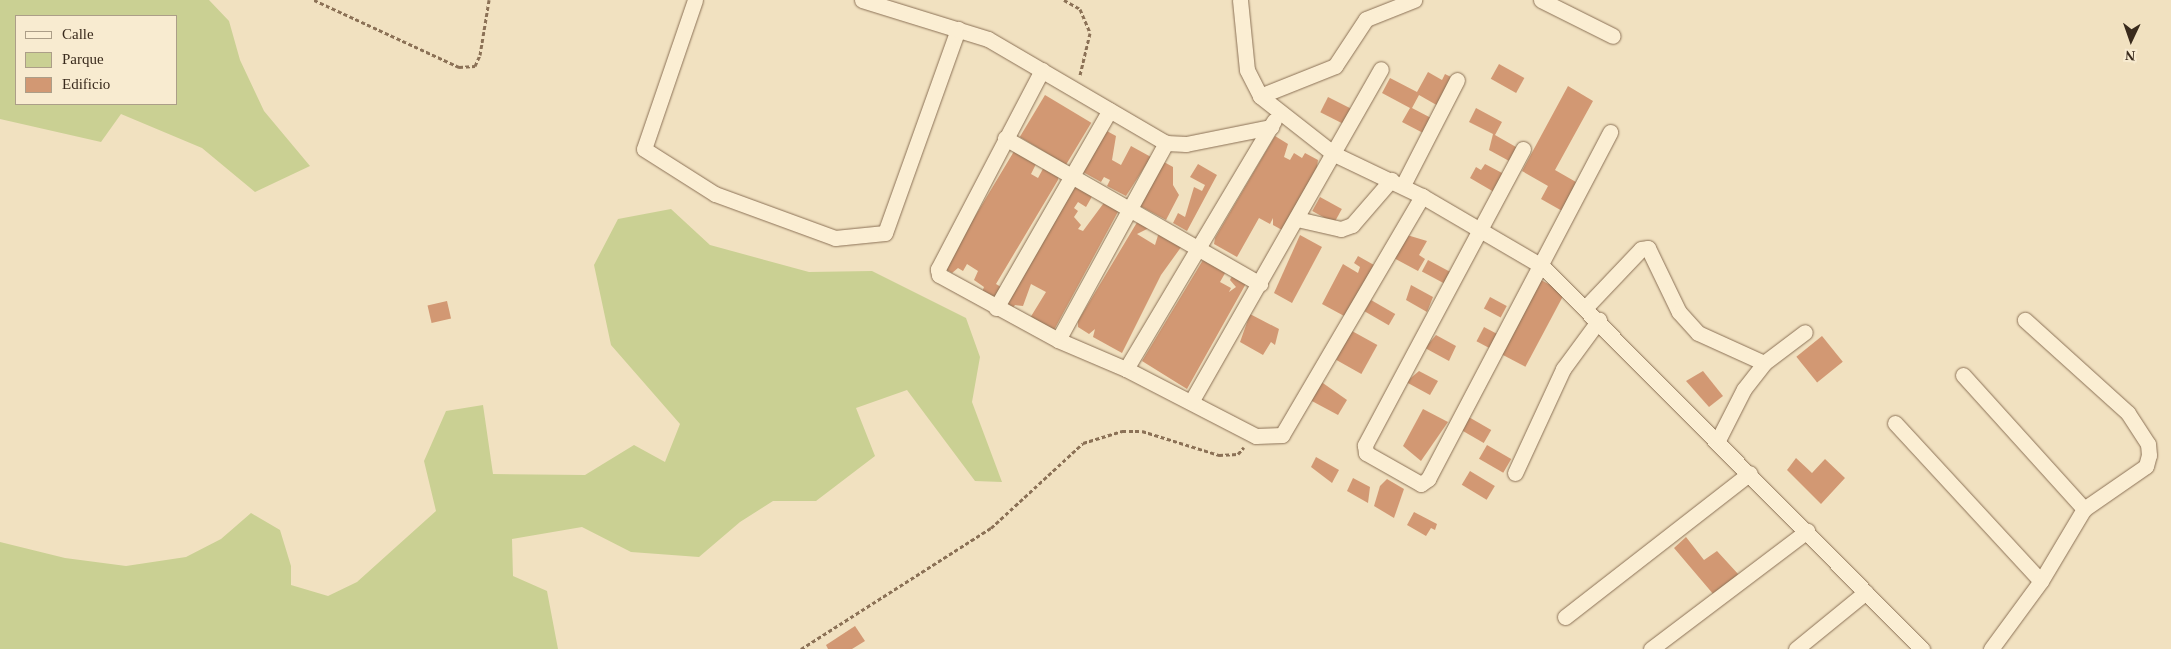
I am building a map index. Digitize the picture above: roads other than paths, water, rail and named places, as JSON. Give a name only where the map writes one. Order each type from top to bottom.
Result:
[{"type":"street","points":[[695,0],[644,149],[715,194],[835,238],[874,237],[884,232],[958,29]]},
{"type":"street","points":[[862,0],[988,39],[1166,143],[1186,144],[1275,120]]},
{"type":"street","points":[[1240,0],[1247,70],[1275,120],[1334,154],[1397,182],[1478,231],[1542,266],[1599,320],[1922,649]]},
{"type":"street","points":[[1260,96],[1335,66],[1366,19],[1414,0]]},
{"type":"street","points":[[1541,0],[1614,36]]},
{"type":"street","points":[[1191,402],[1381,69]]},
{"type":"street","points":[[1042,70],[938,269],[940,275],[996,308],[1058,340],[1126,369],[1256,436],[1282,435],[1422,196]]},
{"type":"street","points":[[1296,219],[1347,227],[1397,182],[1457,80]]},
{"type":"street","points":[[996,308],[1110,110]]},
{"type":"street","points":[[1126,369],[1197,247],[1275,120]]},
{"type":"street","points":[[1523,149],[1365,446],[1366,453],[1420,484],[1428,479],[1542,266],[1610,132]]},
{"type":"street","points":[[1005,138],[1130,207],[1260,284]]},
{"type":"street","points":[[1058,340],[1166,143]]},
{"type":"street","points":[[1586,307],[1641,249],[1648,248],[1679,312],[1698,332],[1764,363]]},
{"type":"street","points":[[1515,473],[1563,369],[1599,320]]},
{"type":"street","points":[[1991,649],[2041,582],[2084,509],[2146,466],[2148,444],[2128,413],[2025,320]]},
{"type":"street","points":[[1718,440],[1764,363],[1805,332]]},
{"type":"street","points":[[1963,375],[2084,509]]},
{"type":"street","points":[[1895,423],[2041,582]]},
{"type":"street","points":[[1565,617],[1750,473]]},
{"type":"street","points":[[1651,649],[1807,531]]},
{"type":"street","points":[[1796,649],[1866,592]]}]
